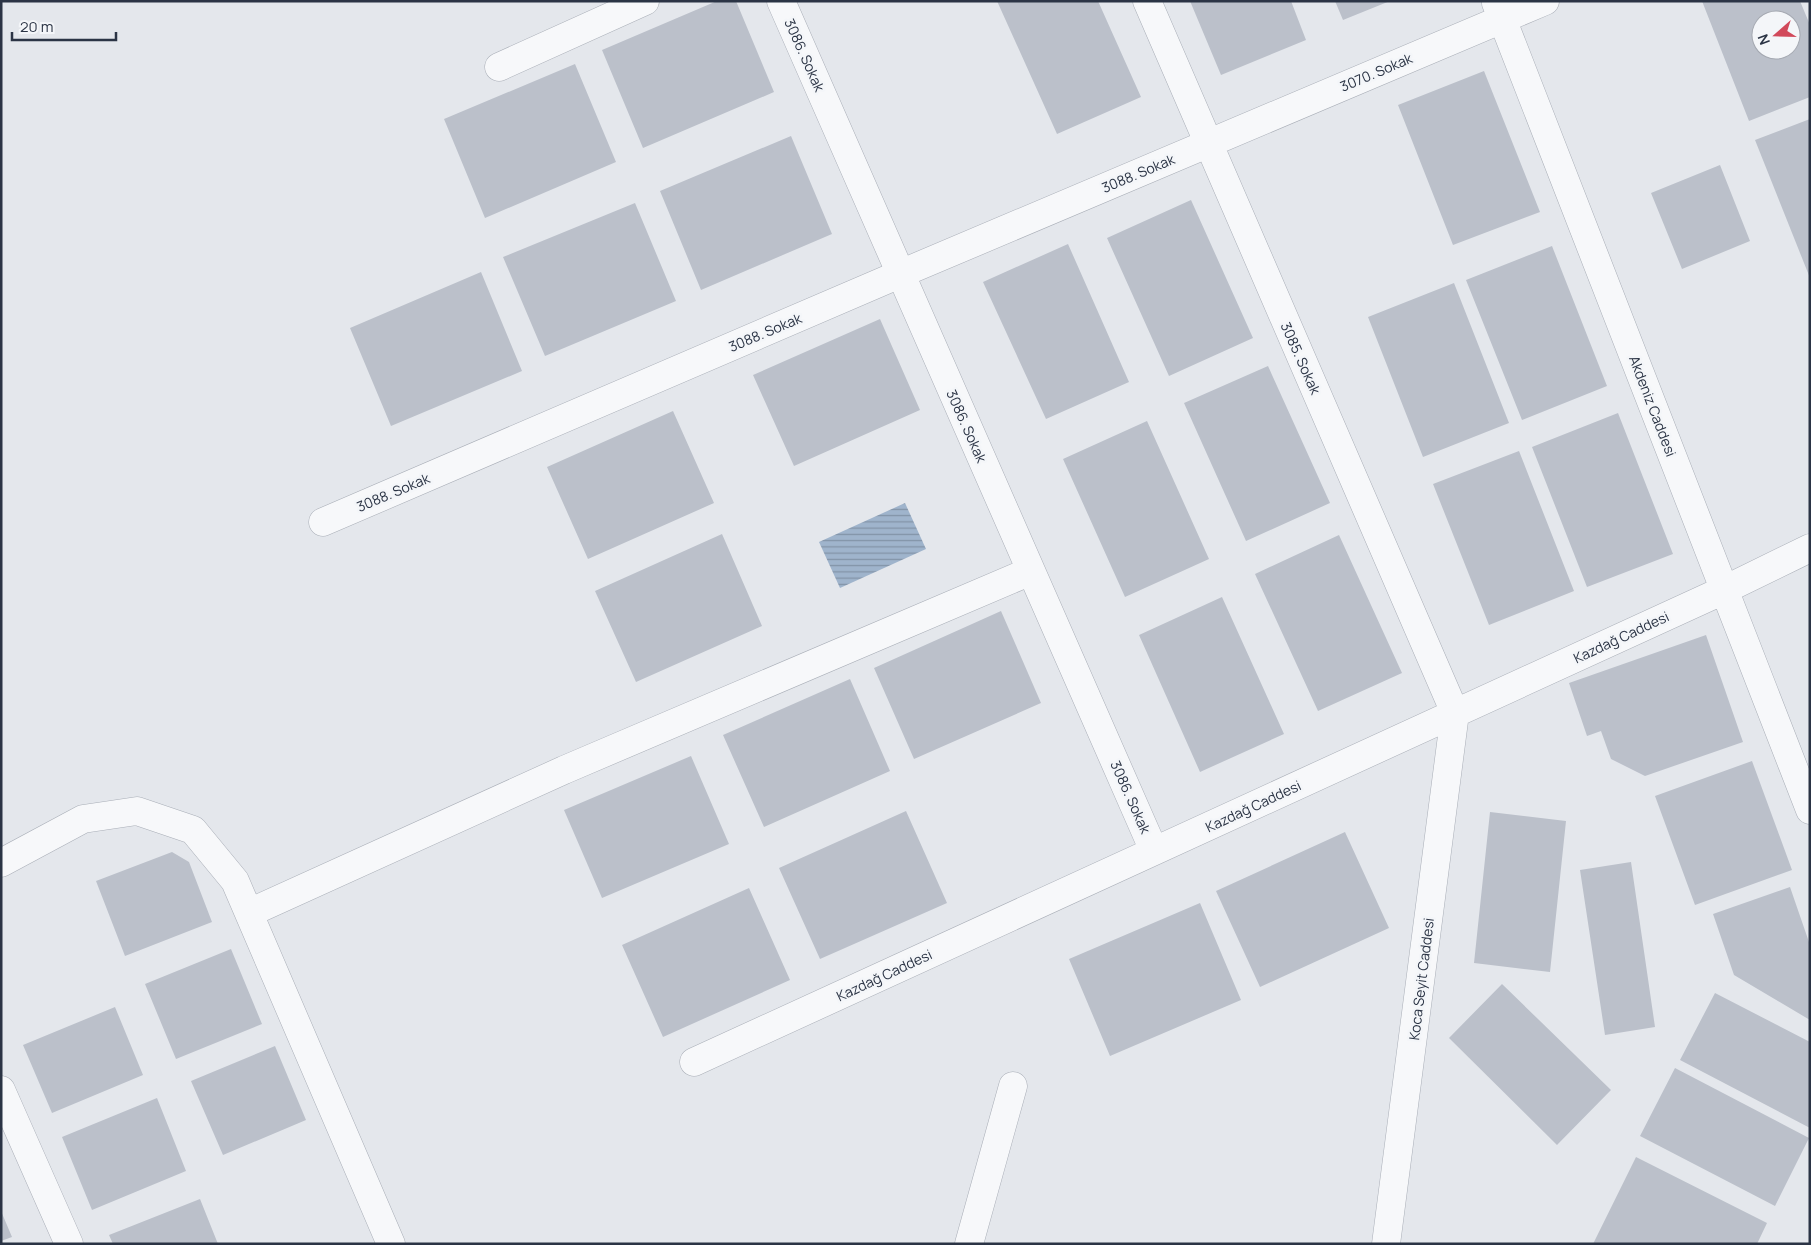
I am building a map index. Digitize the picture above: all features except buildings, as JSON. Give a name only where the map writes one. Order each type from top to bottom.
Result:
[{"type":"street","points":[[499,67],[645,1]]},
{"type":"street","name":"3086. Sokak","points":[[781,1],[1154,851]]},
{"type":"street","name":"3085. Sokak","points":[[1147,1],[1455,713]]},
{"type":"street","name":"3070. Sokak","points":[[1208,144],[1499,10],[1545,1]]},
{"type":"street","name":"Akdeniz Caddesi","points":[[1499,10],[1810,810]]},
{"type":"street","name":"3088. Sokak","points":[[323,522],[1208,144]]},
{"type":"street","name":"Kazdağ Caddesi","points":[[694,1062],[1724,590],[1810,548]]},
{"type":"street","points":[[249,913],[564,770],[1031,571]]},
{"type":"street","name":"Koca Seyit Caddesi","points":[[1386,1244],[1455,713]]},
{"type":"street","points":[[1,863],[83,819],[137,811],[192,830],[236,881],[391,1244]]},
{"type":"street","points":[[969,1244],[1013,1086]]},
{"type":"street","points":[[1,1090],[69,1244]]},
{"type":"water","points":[[905,503],[926,549],[840,588],[819,542]]}]
